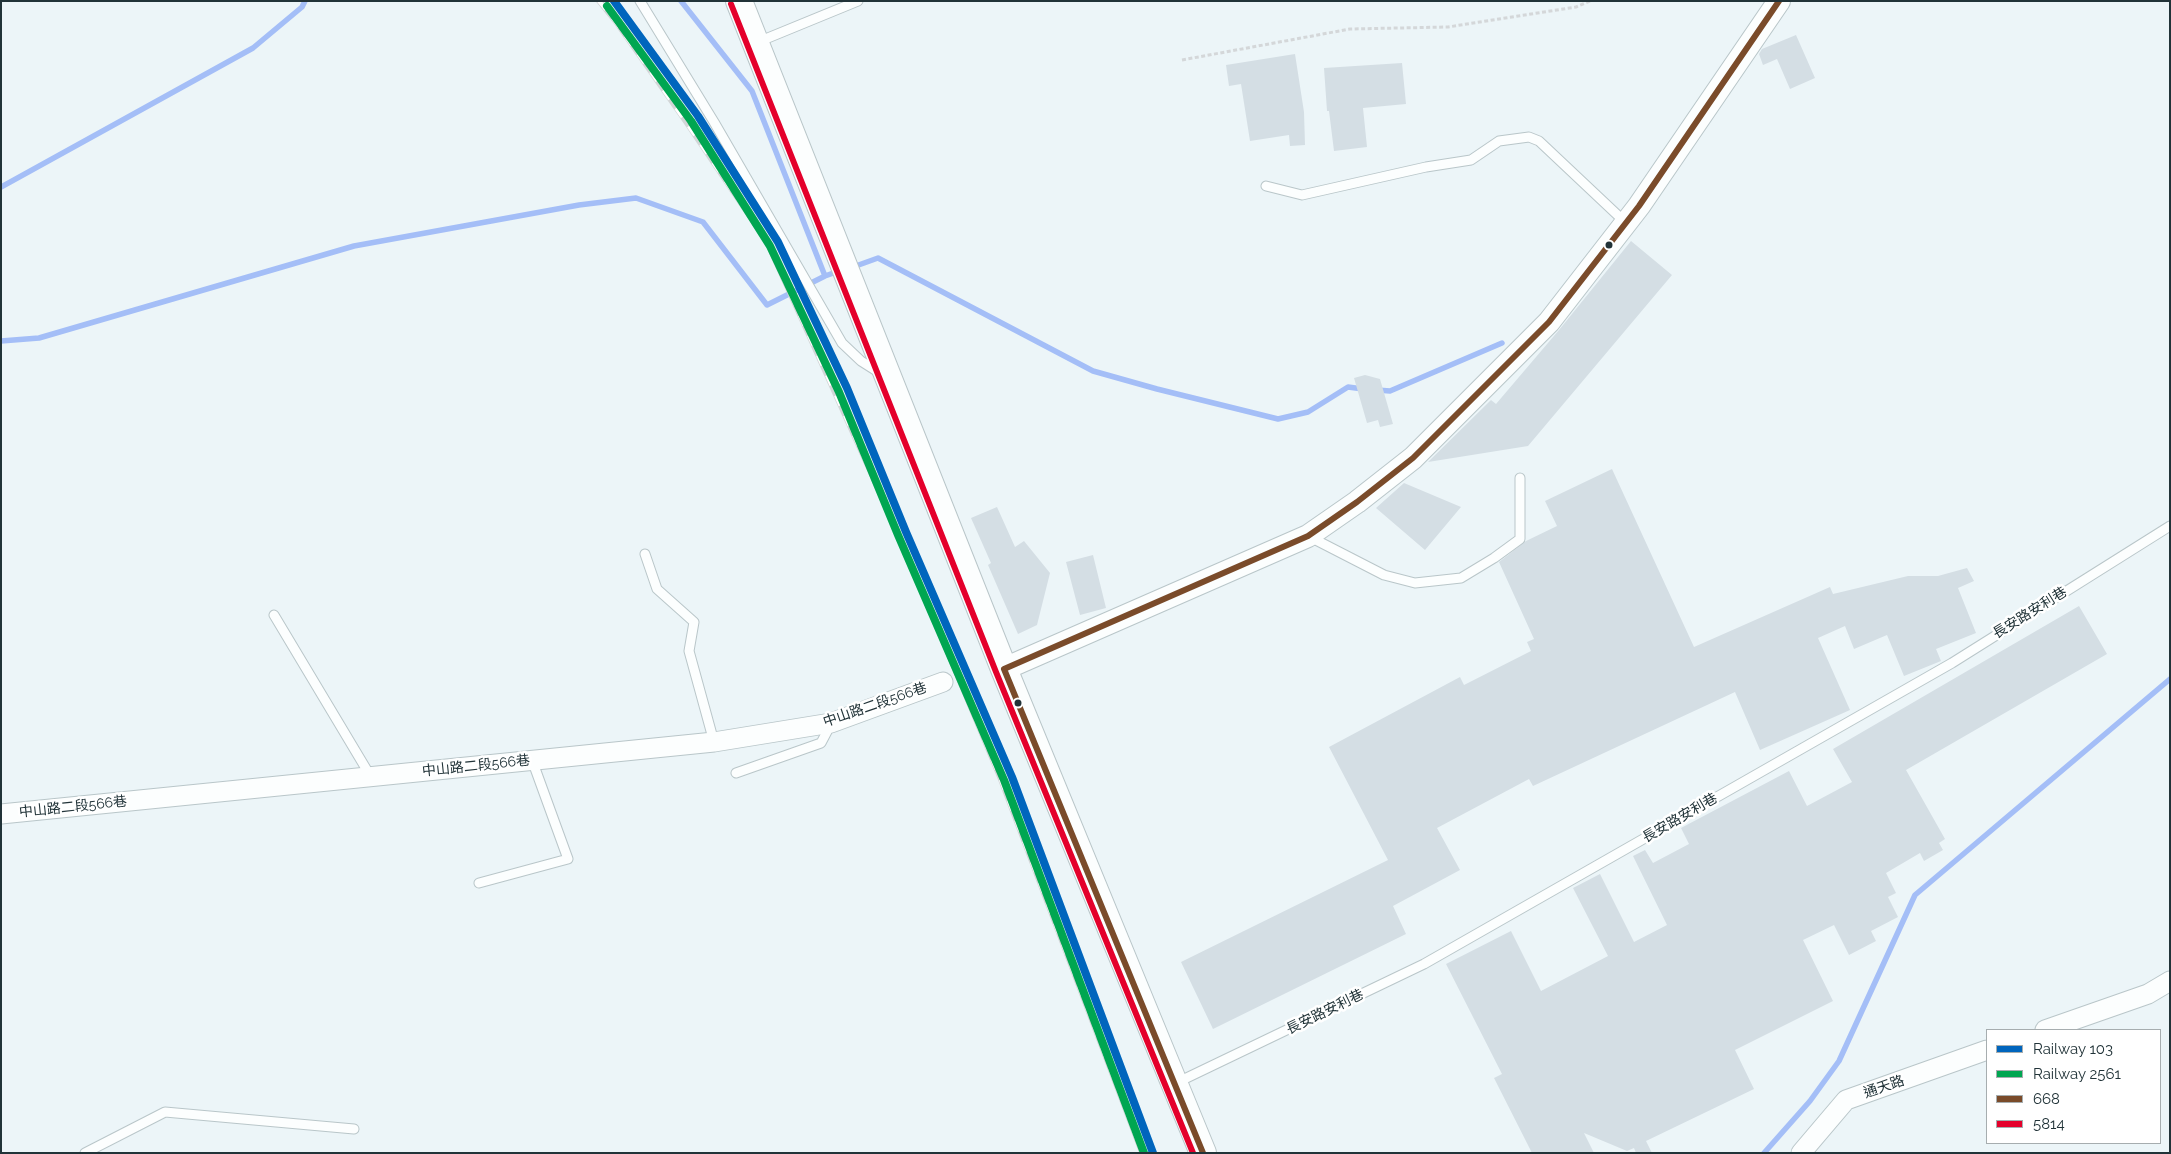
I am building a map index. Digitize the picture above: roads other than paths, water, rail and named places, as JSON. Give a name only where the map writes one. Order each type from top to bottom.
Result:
[{"type":"main road","points":[[739,1],[891,380],[1004,669],[1176,1083],[1200,1149]]},
{"type":"street","points":[[1004,669],[1308,536],[1357,502],[1413,458],[1549,322],[1626,223],[1779,1]]},
{"type":"street","name":"中山路二段566巷","points":[[1,814],[714,742],[832,723],[943,682]]},
{"type":"street","points":[[2047,1029],[2148,994],[2170,981]]},
{"type":"street","name":"通天路","points":[[1801,1153],[1846,1100],[1986,1050]]},
{"type":"lane","points":[[640,1],[714,122],[842,343],[861,361],[891,380]]},
{"type":"lane","points":[[756,43],[858,1]]},
{"type":"lane","points":[[1266,186],[1302,195],[1426,167],[1471,160],[1499,142],[1529,137],[1539,140],[1626,223]]},
{"type":"lane","points":[[1308,536],[1384,575],[1415,582],[1461,578],[1494,558],[1520,539],[1520,478]]},
{"type":"lane","name":"長安路安利巷","points":[[1176,1083],[1424,964],[1952,663],[2170,526]]},
{"type":"lane","points":[[645,554],[657,589],[694,622],[689,651],[714,742]]},
{"type":"lane","points":[[274,615],[371,777]]},
{"type":"lane","points":[[736,773],[821,743],[832,723]]},
{"type":"lane","points":[[479,883],[568,859],[532,760]]},
{"type":"lane","points":[[85,1153],[165,1112],[354,1129]]},
{"type":"waterway","points":[[1,187],[253,48],[302,7],[305,1]]},
{"type":"waterway","points":[[681,1],[752,91],[825,276],[839,271]]},
{"type":"waterway","points":[[1,341],[39,338],[354,246],[579,205],[636,198],[703,222],[767,305],[825,276]]},
{"type":"waterway","points":[[853,267],[878,258],[1093,371],[1278,419],[1308,412],[1348,387],[1363,389]]},
{"type":"waterway","points":[[1377,390],[1390,391],[1502,343]]},
{"type":"waterway","points":[[1764,1153],[1810,1101],[1839,1061],[1915,895],[2170,679]]},
{"type":"railway","points":[[599,1],[616,22],[686,122],[767,242],[898,533],[1001,780],[1142,1153]]},
{"type":"rail line","name":"103","points":[[614,1],[698,116],[778,242],[847,388],[906,532],[1012,777],[1153,1153]]},
{"type":"rail line","name":"2561","points":[[607,6],[691,121],[770,246],[839,392],[898,535],[1004,780],[1144,1153]]}]
